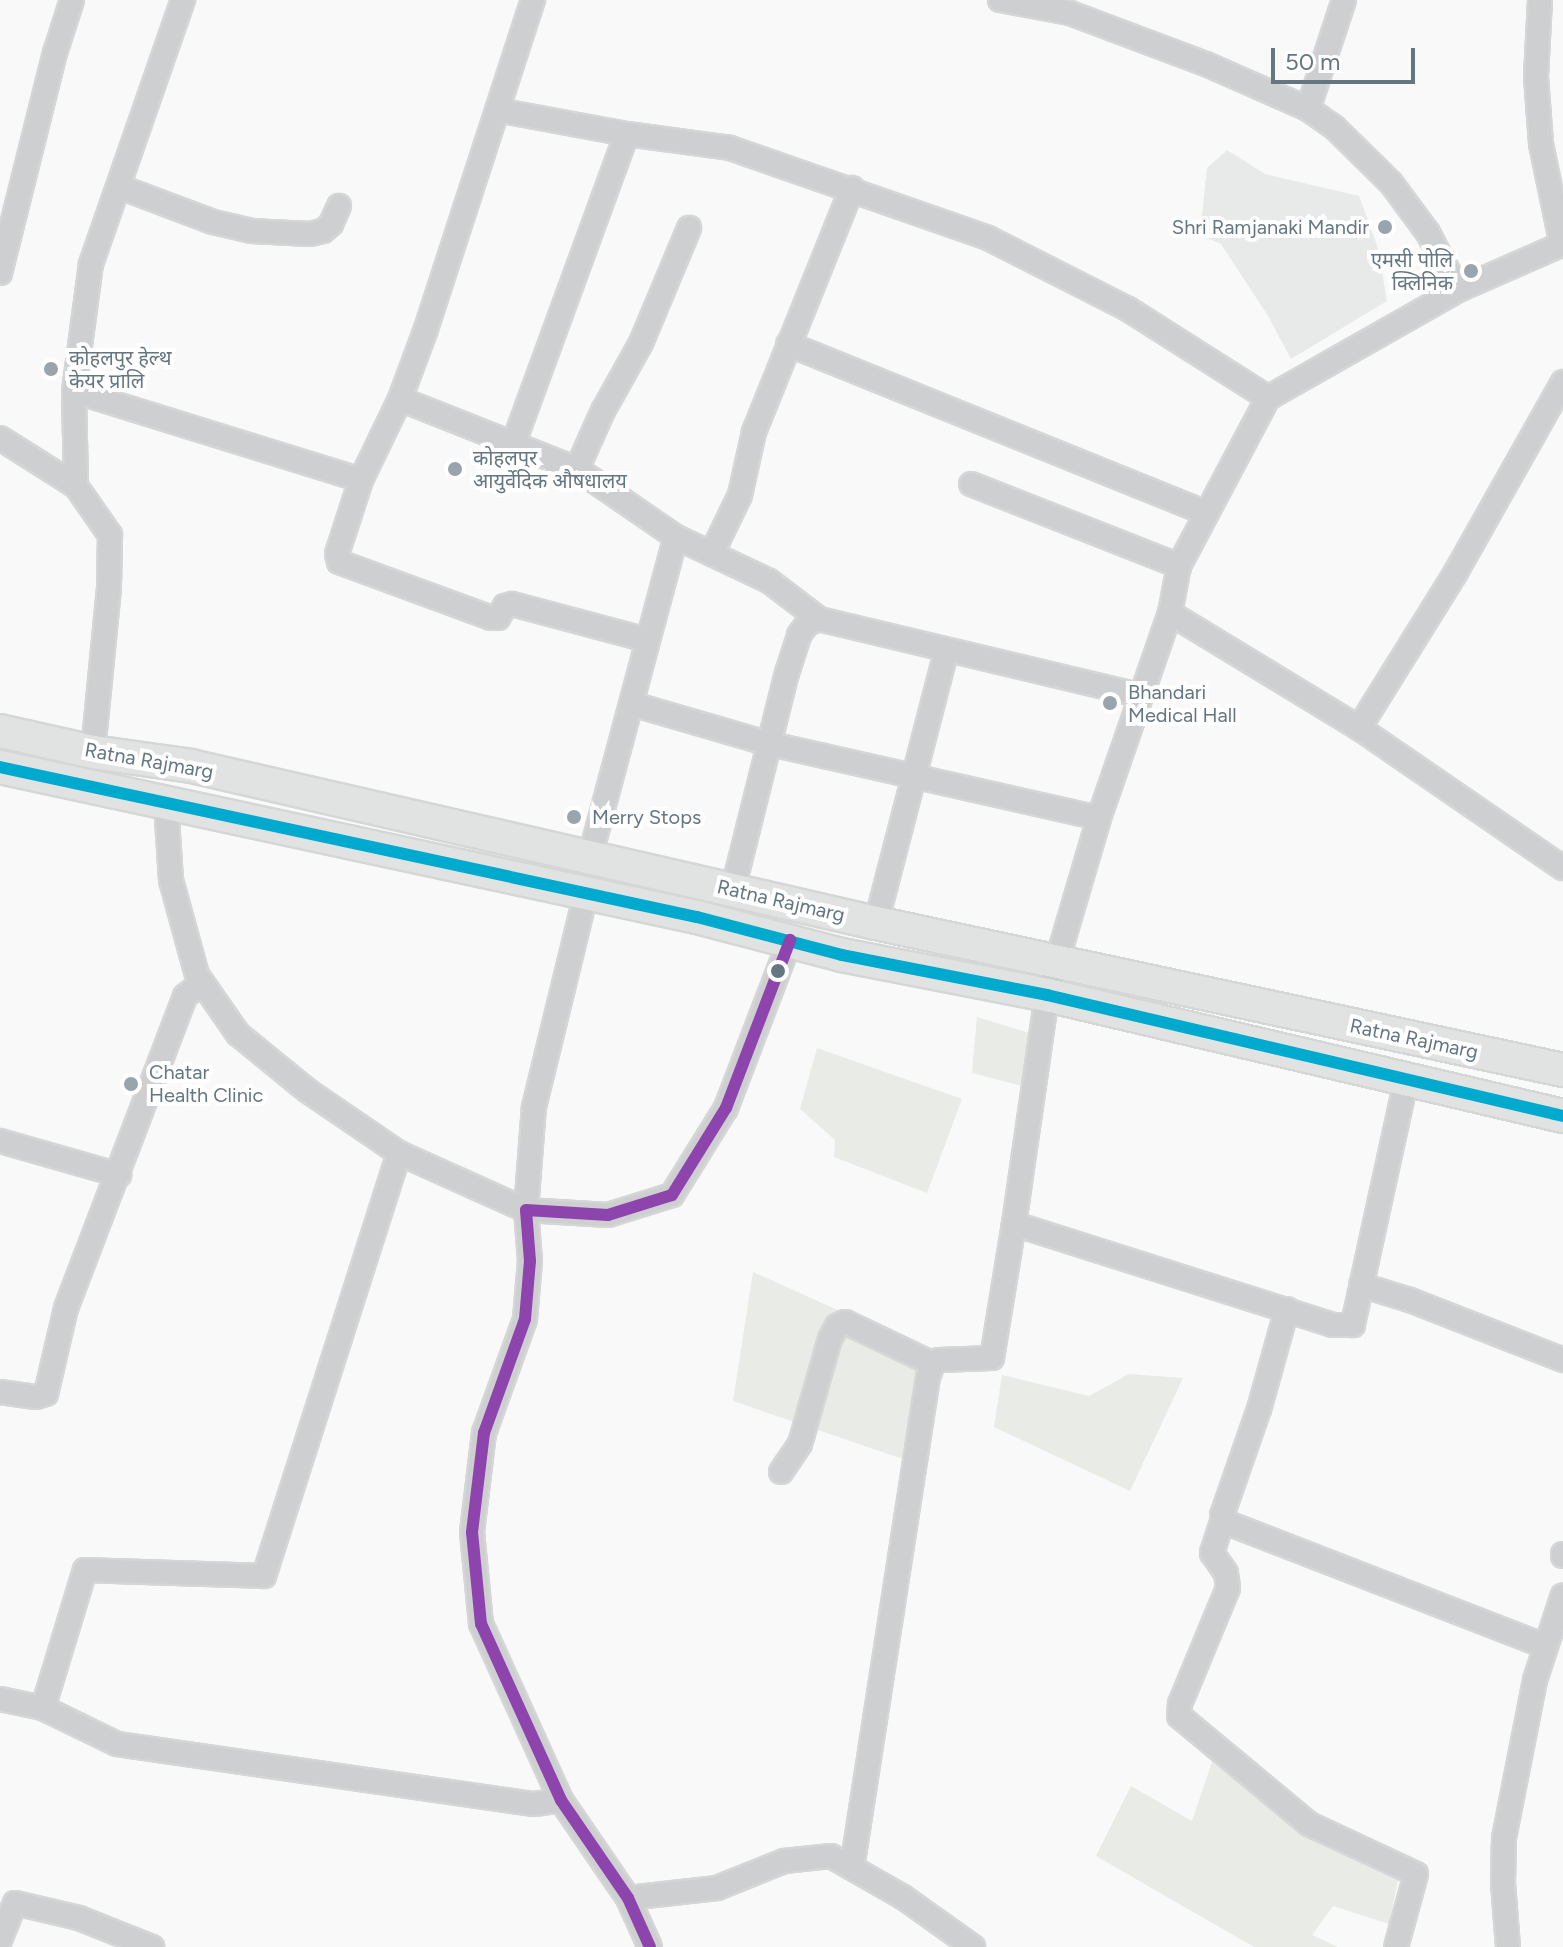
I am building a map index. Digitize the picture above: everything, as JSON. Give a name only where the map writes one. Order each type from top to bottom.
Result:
[{"type":"highway","name":"Ratna Rajmarg","points":[[0,731],[93,752],[191,766],[876,923],[1563,1070]]},
{"type":"highway","name":"Ratna Rajmarg","points":[[0,767],[586,894],[790,940],[842,955],[1047,995],[1563,1116]]},
{"type":"street","points":[[0,273],[55,53],[72,0]]},
{"type":"street","points":[[76,486],[74,391],[91,264],[183,0]]},
{"type":"street","points":[[533,0],[400,399],[361,480],[337,554],[339,562],[491,618],[498,618],[505,606],[512,604],[647,640]]},
{"type":"street","points":[[1000,0],[1073,7],[1308,109],[1335,128],[1391,183],[1428,233],[1458,290]]},
{"type":"street","points":[[1308,109],[1344,0]]},
{"type":"street","points":[[852,1868],[928,1377],[933,1364],[939,1360],[992,1358],[1047,995],[1099,818],[1139,695],[1170,613],[1179,566],[1204,512],[1268,398],[1458,290],[1563,245],[1541,144],[1536,77],[1537,1]]},
{"type":"street","points":[[497,110],[627,134],[730,148],[852,188],[988,238],[1128,309],[1268,398]]},
{"type":"street","points":[[514,442],[627,134]]},
{"type":"street","points":[[120,187],[213,222],[251,231],[310,234],[323,231],[331,224],[339,206]]},
{"type":"street","points":[[712,553],[740,495],[754,432],[852,188]]},
{"type":"street","points":[[577,469],[603,411],[641,343],[689,228]]},
{"type":"street","points":[[788,344],[1204,512]]},
{"type":"street","points":[[1359,728],[1456,572],[1563,382]]},
{"type":"street","points":[[74,391],[361,480]]},
{"type":"street","points":[[400,399],[577,469],[676,537],[769,581],[819,619],[946,652],[1139,695]]},
{"type":"street","points":[[1542,418],[1563,428]]},
{"type":"street","points":[[0,438],[76,486],[110,535],[109,588],[93,752]]},
{"type":"street","points":[[971,484],[1179,566]]},
{"type":"street","points":[[590,857],[676,537]]},
{"type":"street","points":[[1170,613],[1359,728],[1563,868]]},
{"type":"street","points":[[733,889],[766,743],[799,635],[807,624],[819,619]]},
{"type":"street","points":[[876,923],[916,778],[946,652]]},
{"type":"street","points":[[632,704],[766,743],[1099,818]]},
{"type":"street","points":[[166,803],[171,880],[197,975],[238,1034],[308,1091],[399,1153],[526,1210],[608,1215],[672,1195],[726,1108],[790,940]]},
{"type":"street","points":[[586,894],[534,1107],[526,1210],[530,1261],[525,1319],[484,1433],[472,1532],[481,1624],[561,1800],[628,1898],[650,1947]]},
{"type":"street","points":[[0,1392],[36,1397],[46,1394],[66,1308],[185,996],[202,983]]},
{"type":"street","points":[[1014,1224],[1333,1325],[1353,1325],[1406,1081]]},
{"type":"street","points":[[0,1141],[119,1175]]},
{"type":"street","points":[[43,1708],[85,1570],[264,1576],[399,1153]]},
{"type":"street","points":[[1361,1285],[1410,1300],[1563,1360]]},
{"type":"street","points":[[1287,1309],[1212,1553],[1226,1573],[1228,1588],[1180,1704],[1179,1716],[1309,1824],[1416,1874],[1396,1947]]},
{"type":"street","points":[[781,1472],[800,1444],[830,1339],[837,1326],[845,1322],[933,1364]]},
{"type":"street","points":[[1223,1519],[1249,1533],[1545,1646]]},
{"type":"street","points":[[1508,1947],[1503,1884],[1504,1838],[1545,1646],[1563,1595]]},
{"type":"street","points":[[0,1699],[43,1708],[117,1744],[534,1804],[561,1800]]},
{"type":"street","points":[[628,1898],[717,1888],[784,1861],[831,1856],[903,1897],[973,1947]]},
{"type":"street","points":[[0,1940],[15,1903],[79,1918],[152,1947]]},
{"type":"shaded area","points":[[1227,150],[1265,174],[1359,196],[1378,248],[1387,301],[1291,359],[1268,316],[1221,244],[1200,235],[1207,168]]},
{"type":"shaded area","points":[[977,1017],[1029,1033],[1022,1086],[972,1073]]},
{"type":"shaded area","points":[[817,1048],[962,1099],[927,1193],[834,1157],[835,1140],[800,1109]]},
{"type":"shaded area","points":[[753,1272],[933,1353],[912,1462],[733,1401]]},
{"type":"shaded area","points":[[1129,1374],[1183,1378],[1130,1491],[994,1427],[1002,1375],[1089,1396]]},
{"type":"shaded area","points":[[1212,1762],[1316,1841],[1399,1875],[1389,1924],[1333,1906],[1312,1935],[1338,1947],[1254,1947],[1096,1856],[1131,1786],[1192,1821]]},
{"type":"transit line","points":[[0,767],[697,917],[842,955],[1047,995],[1563,1116]]},
{"type":"transit line","points":[[650,1947],[628,1898],[561,1800],[481,1624],[472,1532],[484,1433],[525,1319],[530,1261],[526,1210],[608,1215],[672,1195],[726,1108],[790,940]]},
{"type":"place","name":"Shri Ramjanaki Mandir","points":[[1385,227]]},
{"type":"place","name":"एमसी पोलि क्लिनिक","points":[[1471,271]]},
{"type":"place","name":"कोहलपुर हेल्थ केयर प्रालि","points":[[51,369]]},
{"type":"place","name":"कोहलपुर आयुर्वेदिक औषधालय","points":[[455,469]]},
{"type":"place","name":"Bhandari Medical Hall","points":[[1110,703]]},
{"type":"place","name":"Merry Stops","points":[[574,817]]},
{"type":"place","name":"Chatar Health Clinic","points":[[131,1084]]}]
